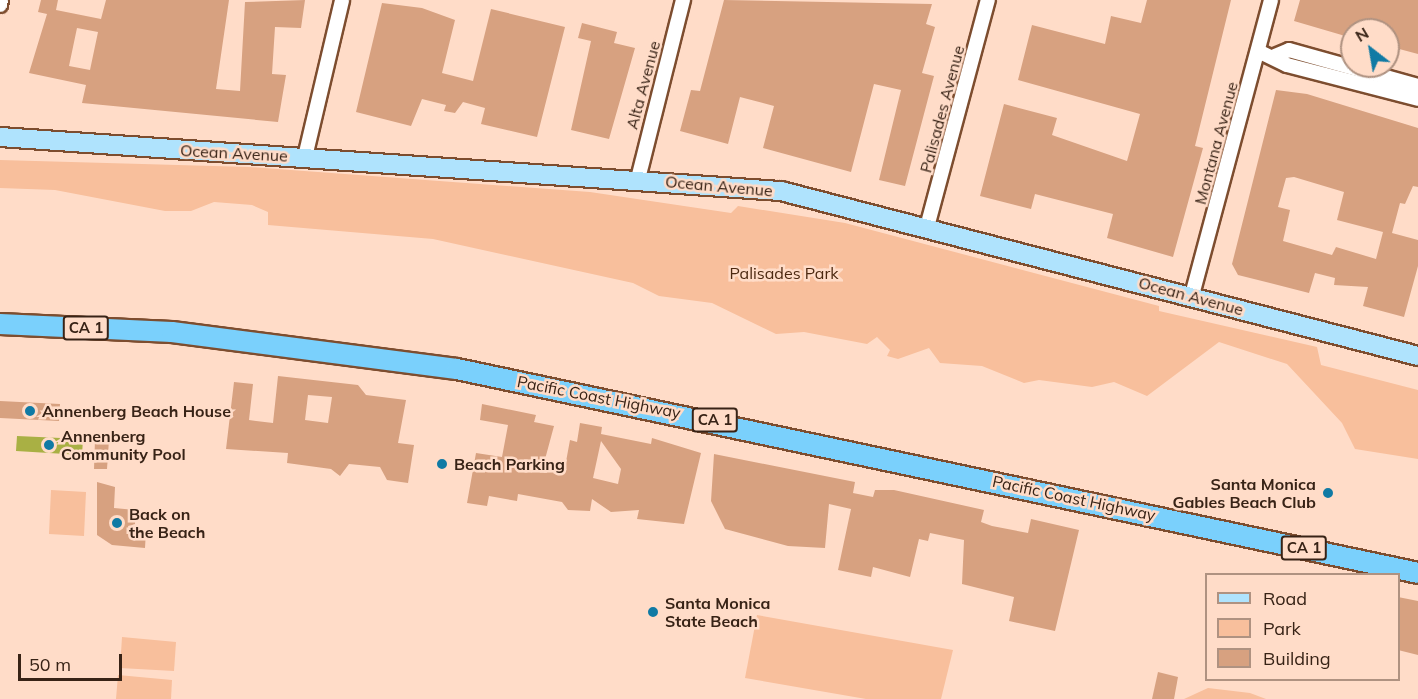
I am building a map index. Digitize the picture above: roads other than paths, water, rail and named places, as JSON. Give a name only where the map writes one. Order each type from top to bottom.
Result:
[{"type":"highway","name":"Pacific Coast Highway","points":[[0,324],[172,332],[457,369],[1418,573]]},
{"type":"main road","name":"Ocean Avenue","points":[[0,138],[638,179],[781,191],[1192,295],[1418,356]]},
{"type":"street","points":[[0,5],[1,0]]},
{"type":"street","points":[[305,157],[342,0]]},
{"type":"street","name":"Alta Avenue","points":[[638,179],[683,0]]},
{"type":"street","name":"Palisades Avenue","points":[[927,227],[988,0]]},
{"type":"street","name":"Montana Avenue","points":[[1192,295],[1271,0]]},
{"type":"street","points":[[1258,51],[1275,56],[1287,65],[1390,85],[1418,86]]},
{"type":"street","points":[[1390,85],[1418,99]]},
{"type":"place","name":"Annenberg Beach House","points":[[30,411]]},
{"type":"place","name":"Annenberg Community Pool","points":[[49,445]]},
{"type":"place","name":"Beach Parking","points":[[442,464]]},
{"type":"place","name":"Santa Monica Gables Beach Club","points":[[1328,493]]},
{"type":"place","name":"Back on the Beach","points":[[117,523]]},
{"type":"place","name":"Santa Monica State Beach","points":[[653,612]]},
{"type":"park label","name":"Palisades Park","points":[[784,273]]}]
